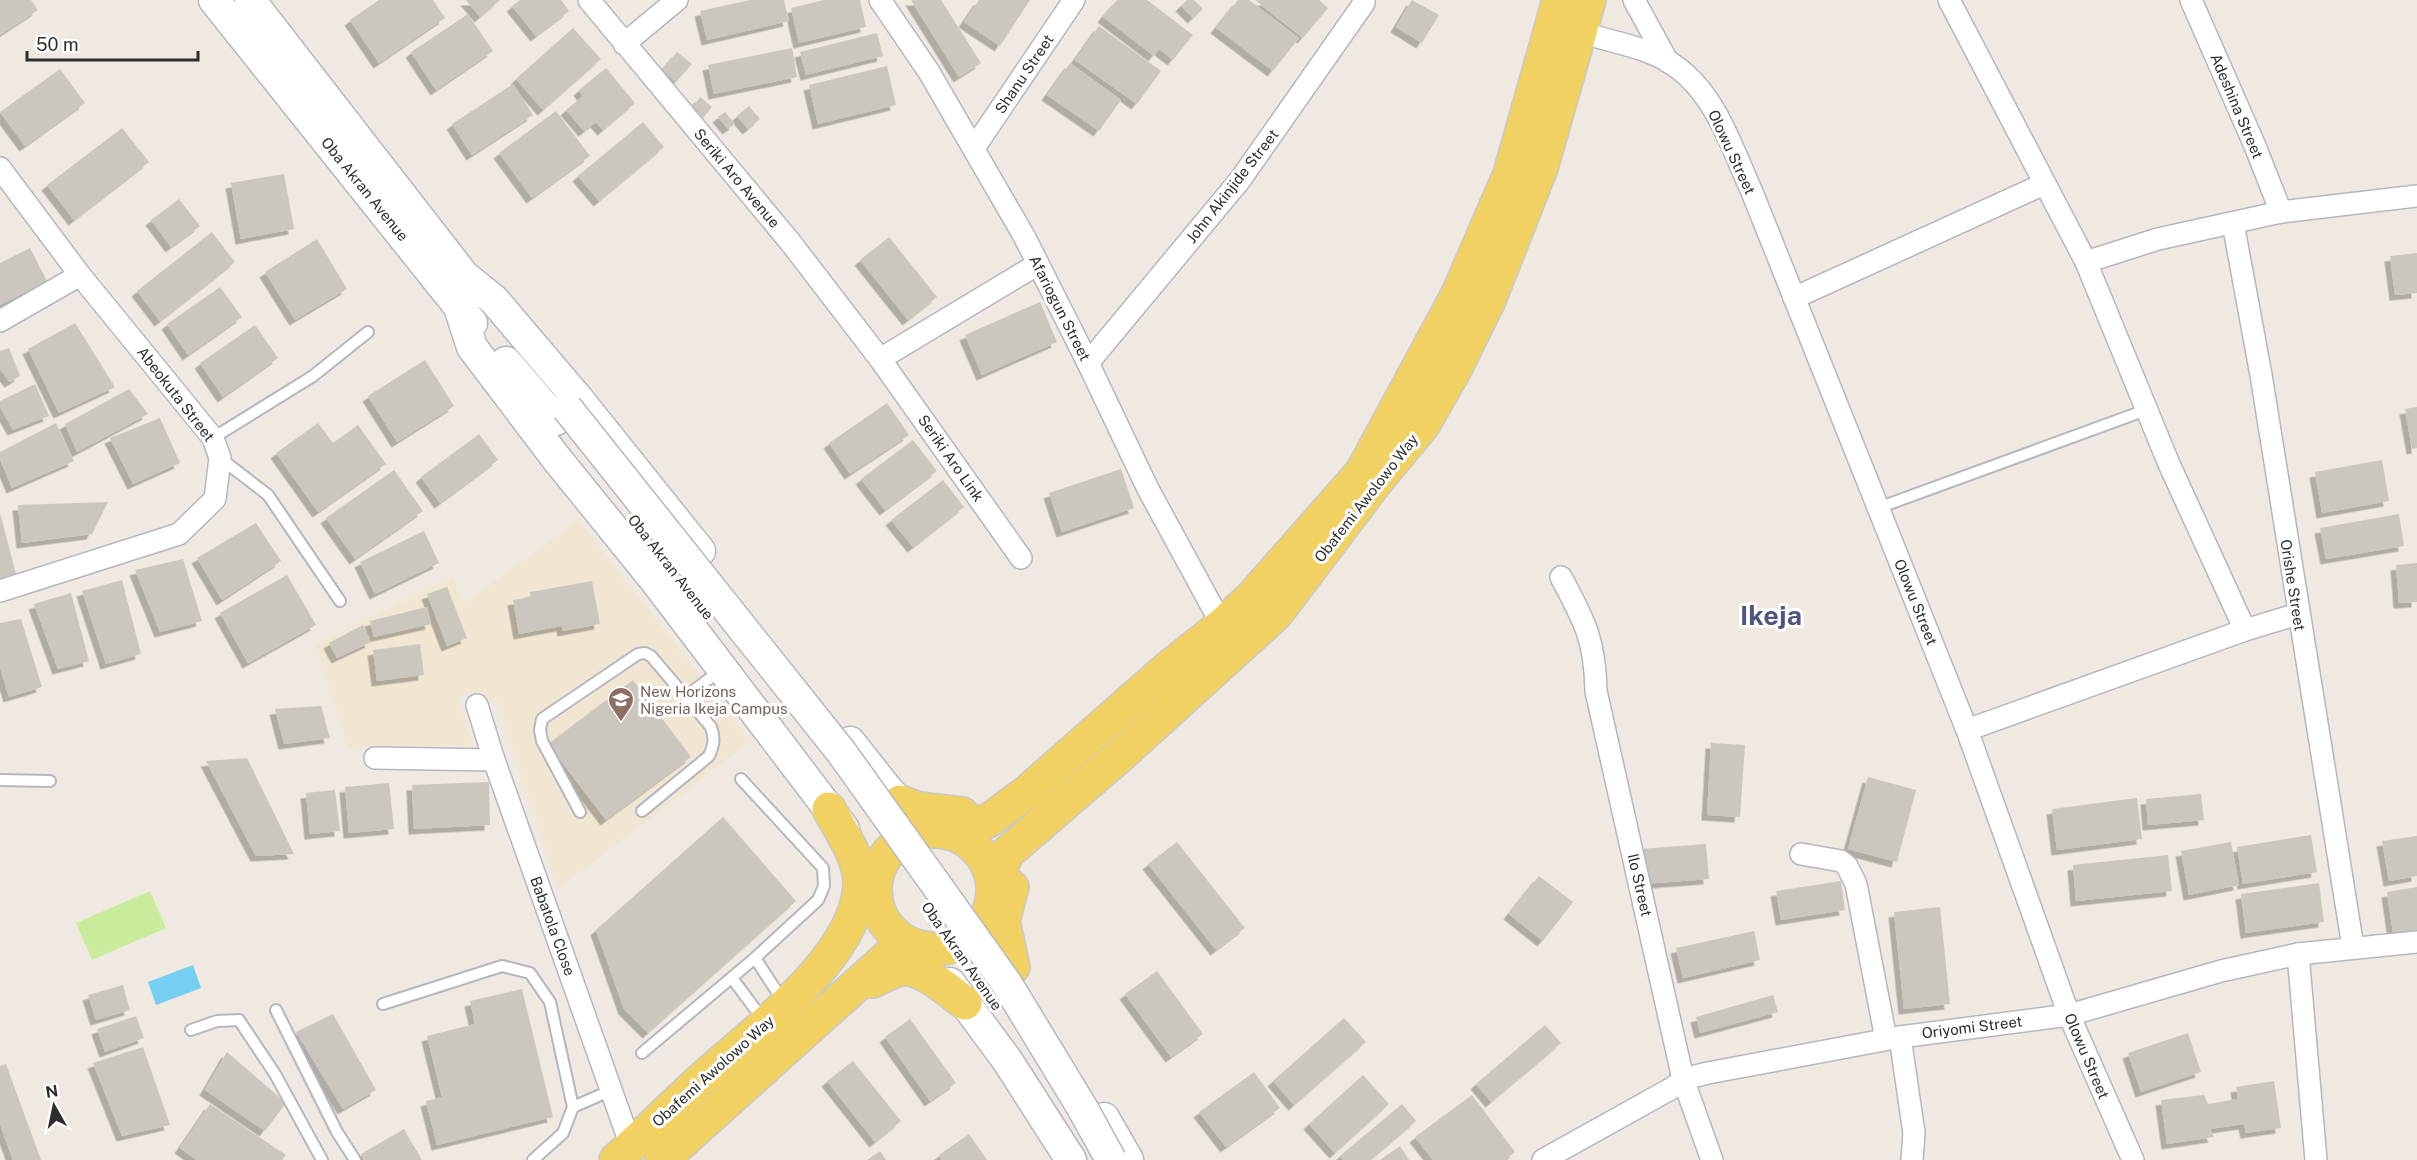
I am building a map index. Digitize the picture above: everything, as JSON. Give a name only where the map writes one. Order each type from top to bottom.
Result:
[{"type":"main road","name":"Oba Akran Avenue","points":[[214,0],[460,310],[562,414],[842,753],[1007,984],[1083,1108],[1119,1155]]},
{"type":"main road","name":"Oba Akran Avenue","points":[[250,0],[463,275],[562,414],[843,790],[988,992],[1070,1118],[1092,1160]]},
{"type":"main road","name":"Obafemi Awolowo Way","points":[[915,946],[933,949],[950,947],[967,939],[980,927],[989,912],[1006,854],[1123,753],[1276,614],[1368,478],[1458,294],[1510,174],[1559,0]]},
{"type":"main road","name":"Obafemi Awolowo Way","points":[[624,1153],[703,1078],[776,1015],[868,926],[875,880],[880,863],[890,849],[904,838],[988,821],[1008,807],[1168,668],[1222,626],[1423,425],[1455,369],[1489,300],[1541,168],[1589,0]]},
{"type":"main road","points":[[463,275],[494,300],[571,391],[900,802],[932,831],[957,835],[973,845],[985,859],[992,876],[993,934],[1064,1049],[1119,1155]]},
{"type":"main road","points":[[460,310],[471,347],[556,458],[654,579],[829,809],[863,858],[873,868],[874,897],[883,920],[900,939],[915,946],[945,976],[1007,1060],[1072,1160]]},
{"type":"main road","points":[[730,678],[756,693],[774,686],[785,673],[781,653]]},
{"type":"main road","points":[[900,802],[919,809],[957,815],[1008,807]]},
{"type":"main road","points":[[809,981],[846,933],[856,910],[860,883],[855,856],[829,809]]},
{"type":"main road","points":[[1013,967],[1003,921],[1018,864],[1038,825]]},
{"type":"main road","points":[[662,1160],[891,954],[915,946]]},
{"type":"main road","points":[[834,1006],[888,973],[907,968],[930,978],[965,1003]]},
{"type":"main road","points":[[1072,1160],[1075,1144],[1085,1134],[1093,1131],[1102,1131],[1119,1155]]},
{"type":"street","name":"Seriki Aro Avenue","points":[[589,0],[791,243],[880,359]]},
{"type":"street","points":[[624,44],[677,0]]},
{"type":"street","name":"Afariogun Street","points":[[880,0],[929,72],[1038,264],[1148,489],[1222,626]]},
{"type":"street","name":"Shanu Street","points":[[974,148],[1074,0]]},
{"type":"street","name":"John Akinjide Street","points":[[1088,363],[1240,180],[1364,0]]},
{"type":"street","name":"Olowu Street","points":[[1634,0],[1668,62]]},
{"type":"street","points":[[1949,0],[2086,262],[2169,464],[2245,630]]},
{"type":"street","name":"Adeshina Street","points":[[2191,0],[2255,146],[2281,212]]},
{"type":"street","name":"Olowu Street","points":[[1581,32],[1641,50],[1668,62],[1694,81],[1718,115],[1752,192],[1967,730],[2069,1015],[2133,1160]]},
{"type":"street","name":"Abeokuta Street","points":[[0,168],[80,275],[213,438],[220,458],[215,499],[179,534],[0,591]]},
{"type":"street","points":[[1794,298],[2044,184]]},
{"type":"street","points":[[2086,262],[2158,239],[2281,212],[2417,196]]},
{"type":"street","name":"Orishe Street","points":[[2233,223],[2261,375],[2353,947]]},
{"type":"street","points":[[880,359],[1038,264]]},
{"type":"street","points":[[0,321],[80,275]]},
{"type":"street","name":"Seriki Aro Link","points":[[880,359],[1021,558]]},
{"type":"street","name":"Ilo Street","points":[[1561,577],[1589,632],[1596,662],[1596,691],[1683,1079],[1712,1160]]},
{"type":"street","points":[[1967,730],[2245,630],[2298,614]]},
{"type":"street","name":"Babatola Close","points":[[477,705],[494,760],[612,1090],[624,1153]]},
{"type":"street","points":[[375,758],[494,760]]},
{"type":"street","points":[[1801,854],[1841,861],[1847,866],[1856,884],[1914,1133],[1912,1160]]},
{"type":"street","name":"Oriyomi Street","points":[[1543,1160],[1674,1087],[1683,1079],[1893,1038],[2069,1015],[2221,971],[2298,954],[2417,942]]},
{"type":"street","points":[[2298,954],[2316,1160]]},
{"type":"lane","points":[[213,438],[313,376],[368,332]]},
{"type":"lane","points":[[1878,508],[2146,410]]},
{"type":"lane","points":[[220,458],[268,495],[340,601]]},
{"type":"lane","points":[[580,812],[542,741],[540,730],[542,719],[638,654],[645,653],[651,656],[711,727],[714,746],[709,756],[642,811]]},
{"type":"lane","points":[[685,697],[730,678]]},
{"type":"lane","points":[[642,1053],[755,958],[818,900],[824,886],[823,868],[741,779]]},
{"type":"lane","points":[[0,780],[50,781]]},
{"type":"lane","points":[[755,958],[776,1015]]},
{"type":"lane","points":[[383,1004],[502,966],[530,973],[550,1002],[573,1107],[563,1133],[533,1160]]},
{"type":"lane","points":[[732,978],[776,1015]]},
{"type":"lane","points":[[276,1010],[337,1132],[355,1160]]},
{"type":"lane","points":[[191,1029],[217,1021],[239,1020],[275,1074],[322,1160]]},
{"type":"lane","points":[[573,1107],[612,1090]]},
{"type":"shaded area","name":"New Horizons Nigeria Ikeja Campus","points":[[579,520],[751,741],[558,889],[498,704],[474,693],[458,697],[473,745],[348,747],[315,645],[453,577],[463,604]]},
{"type":"green space","points":[[150,891],[166,928],[92,960],[76,923]]},
{"type":"water","points":[[193,965],[201,988],[156,1005],[148,982]]},
{"type":"building","points":[[0,0],[31,0],[38,10],[0,35]]},
{"type":"building","points":[[379,0],[433,0],[445,18],[379,63],[350,20]]},
{"type":"building","points":[[466,0],[500,0],[480,17]]},
{"type":"building","points":[[520,0],[561,0],[569,11],[536,36],[512,6]]},
{"type":"building","points":[[750,0],[784,0],[789,21],[707,40],[700,11]]},
{"type":"building","points":[[824,0],[860,0],[866,27],[799,43],[791,8]]},
{"type":"building","points":[[911,0],[941,0],[981,63],[959,77]]},
{"type":"building","points":[[979,0],[1030,0],[1000,46],[964,22]]},
{"type":"building","points":[[1117,0],[1147,0],[1193,35],[1173,60],[1159,49],[1154,56],[1103,17]]},
{"type":"building","points":[[1187,0],[1194,0],[1203,9],[1193,18],[1181,6]]},
{"type":"building","points":[[1238,0],[1249,0],[1299,38],[1273,71],[1216,28]]},
{"type":"building","points":[[1255,0],[1319,0],[1328,8],[1303,38]]},
{"type":"building","points":[[1412,0],[1439,15],[1422,43],[1396,27]]},
{"type":"building","points":[[468,14],[493,51],[436,90],[411,52]]},
{"type":"building","points":[[1099,26],[1161,71],[1137,104],[1075,60]]},
{"type":"building","points":[[573,28],[601,59],[543,110],[516,79]]},
{"type":"building","points":[[877,33],[883,56],[806,75],[800,52]]},
{"type":"building","points":[[792,48],[797,77],[714,94],[708,65]]},
{"type":"building","points":[[677,52],[692,64],[676,82],[662,70]]},
{"type":"building","points":[[1070,63],[1121,100],[1099,131],[1047,95]]},
{"type":"building","points":[[887,66],[896,105],[818,124],[809,85]]},
{"type":"building","points":[[606,68],[635,103],[603,130],[596,122],[584,131],[566,110],[583,96],[579,90]]},
{"type":"building","points":[[60,69],[85,103],[25,146],[0,112]]},
{"type":"building","points":[[513,84],[533,115],[472,155],[452,124]]},
{"type":"building","points":[[700,97],[712,107],[703,118],[691,109]]},
{"type":"building","points":[[749,106],[760,119],[748,129],[737,116]]},
{"type":"building","points":[[556,111],[590,156],[532,198],[499,153]]},
{"type":"building","points":[[725,112],[735,124],[728,129],[718,117]]},
{"type":"building","points":[[643,122],[664,147],[599,201],[578,176]]},
{"type":"building","points":[[122,128],[149,162],[74,220],[47,185]]},
{"type":"building","points":[[284,174],[294,229],[241,239],[231,183]]},
{"type":"building","points":[[179,199],[200,226],[171,247],[151,220]]},
{"type":"building","points":[[212,232],[235,262],[160,321],[137,291]]},
{"type":"building","points":[[889,237],[937,297],[908,320],[860,260]]},
{"type":"building","points":[[317,239],[347,289],[295,320],[265,272]]},
{"type":"building","points":[[30,248],[47,281],[0,305],[0,263]]},
{"type":"building","points":[[2417,253],[2417,293],[2395,295],[2390,256]]},
{"type":"building","points":[[220,287],[242,317],[188,355],[167,324]]},
{"type":"building","points":[[1040,302],[1057,342],[982,375],[965,335]]},
{"type":"building","points":[[75,323],[115,387],[59,413],[28,349]]},
{"type":"building","points":[[255,325],[278,358],[223,397],[200,363]]},
{"type":"building","points":[[9,348],[20,376],[10,382],[0,369],[0,351]]},
{"type":"building","points":[[425,360],[454,406],[397,442],[368,396]]},
{"type":"building","points":[[35,384],[49,416],[13,430],[0,407],[0,401]]},
{"type":"building","points":[[129,389],[148,414],[77,452],[65,424]]},
{"type":"building","points":[[887,403],[909,435],[850,474],[829,443]]},
{"type":"building","points":[[2417,407],[2417,448],[2412,449],[2405,409]]},
{"type":"building","points":[[160,418],[180,463],[133,484],[110,438]]},
{"type":"building","points":[[56,423],[74,461],[12,488],[0,459],[0,452]]},
{"type":"building","points":[[318,423],[333,443],[358,425],[386,464],[318,512],[276,453]]},
{"type":"building","points":[[479,434],[498,460],[440,503],[421,477]]},
{"type":"building","points":[[913,440],[937,471],[885,510],[861,479]]},
{"type":"building","points":[[2382,460],[2389,501],[2322,513],[2315,472]]},
{"type":"building","points":[[1121,469],[1134,508],[1062,532],[1049,493]]},
{"type":"building","points":[[394,470],[423,511],[355,559],[326,518]]},
{"type":"building","points":[[943,480],[964,507],[913,547],[891,520]]},
{"type":"building","points":[[108,502],[92,534],[22,543],[18,505]]},
{"type":"building","points":[[0,513],[16,574],[0,578]]},
{"type":"building","points":[[2399,514],[2404,546],[2326,559],[2320,528]]},
{"type":"building","points":[[256,523],[281,561],[222,600],[197,558]]},
{"type":"building","points":[[424,531],[439,563],[375,594],[360,562]]},
{"type":"building","points":[[183,559],[202,621],[160,632],[135,570]]},
{"type":"building","points":[[2417,563],[2417,602],[2399,603],[2396,565]]},
{"type":"building","points":[[287,575],[316,625],[248,663],[220,613]]},
{"type":"building","points":[[122,580],[141,654],[106,664],[82,591]]},
{"type":"building","points":[[592,581],[600,624],[563,631],[562,626],[519,634],[513,600],[531,597],[530,592]]},
{"type":"building","points":[[447,587],[467,638],[447,646],[427,594]]},
{"type":"building","points":[[71,593],[89,661],[58,669],[34,604]]},
{"type":"building","points":[[427,607],[431,624],[374,637],[370,621]]},
{"type":"building","points":[[21,619],[42,687],[9,697],[0,667],[0,623]]},
{"type":"building","points":[[363,625],[371,642],[337,658],[329,643]]},
{"type":"building","points":[[420,644],[424,675],[377,681],[373,650]]},
{"type":"building","points":[[633,680],[691,757],[606,820],[548,744]]},
{"type":"building","points":[[321,706],[330,738],[284,744],[275,709]]},
{"type":"building","points":[[1711,743],[1745,745],[1740,817],[1707,815]]},
{"type":"building","points":[[247,758],[294,854],[256,856],[206,761]]},
{"type":"building","points":[[1868,777],[1916,790],[1897,862],[1848,849]]},
{"type":"building","points":[[489,782],[490,825],[414,829],[412,785]]},
{"type":"building","points":[[389,783],[394,829],[349,833],[345,787]]},
{"type":"building","points":[[335,790],[340,831],[310,834],[306,793]]},
{"type":"building","points":[[2201,794],[2204,820],[2148,825],[2146,799]]},
{"type":"building","points":[[2137,798],[2142,839],[2057,850],[2052,809]]},
{"type":"building","points":[[723,817],[796,901],[648,1033],[624,1009],[596,930]]},
{"type":"building","points":[[2311,835],[2317,872],[2243,884],[2237,847]]},
{"type":"building","points":[[2417,836],[2417,876],[2389,881],[2382,841]]},
{"type":"building","points":[[1177,842],[1245,928],[1216,950],[1148,864]]},
{"type":"building","points":[[2231,842],[2239,885],[2189,895],[2181,851]]},
{"type":"building","points":[[1706,844],[1709,879],[1642,884],[1640,849]]},
{"type":"building","points":[[2168,855],[2172,891],[2076,901],[2073,865]]},
{"type":"building","points":[[1539,876],[1573,902],[1543,941],[1509,914]]},
{"type":"building","points":[[1841,881],[1845,910],[1781,920],[1776,891]]},
{"type":"building","points":[[2319,883],[2324,922],[2246,933],[2241,894]]},
{"type":"building","points":[[2417,887],[2417,930],[2393,933],[2387,892]]},
{"type":"building","points":[[1940,907],[1950,1004],[1904,1009],[1894,912]]},
{"type":"building","points":[[1754,931],[1760,960],[1683,978],[1676,948]]},
{"type":"building","points":[[1157,971],[1203,1034],[1171,1057],[1125,994]]},
{"type":"building","points":[[123,985],[130,1010],[96,1020],[88,995]]},
{"type":"building","points":[[522,989],[553,1117],[437,1145],[426,1101],[442,1097],[427,1036],[475,1024],[470,1001]]},
{"type":"building","points":[[1773,995],[1778,1012],[1700,1033],[1696,1017]]},
{"type":"building","points":[[333,1014],[376,1090],[343,1109],[296,1032]]},
{"type":"building","points":[[136,1016],[144,1038],[105,1052],[97,1029]]},
{"type":"building","points":[[1344,1018],[1366,1042],[1294,1105],[1273,1081]]},
{"type":"building","points":[[910,1019],[956,1083],[930,1101],[885,1037]]},
{"type":"building","points":[[1545,1025],[1561,1043],[1491,1102],[1476,1084]]},
{"type":"building","points":[[2188,1033],[2201,1072],[2141,1092],[2128,1053]]},
{"type":"building","points":[[143,1047],[170,1125],[122,1136],[93,1063]]},
{"type":"building","points":[[227,1052],[286,1103],[265,1131],[205,1090]]},
{"type":"building","points":[[853,1061],[901,1121],[875,1142],[827,1081]]},
{"type":"building","points":[[6,1064],[41,1160],[13,1160],[0,1124],[0,1066]]},
{"type":"building","points":[[1254,1072],[1280,1108],[1226,1147],[1199,1112]]},
{"type":"building","points":[[1363,1075],[1389,1104],[1335,1153],[1309,1124]]},
{"type":"building","points":[[2274,1081],[2281,1128],[2246,1133],[2244,1124],[2210,1129],[2214,1137],[2167,1144],[2161,1100],[2204,1095],[2208,1104],[2238,1099],[2236,1087]]},
{"type":"building","points":[[1472,1095],[1515,1152],[1504,1160],[1433,1160],[1415,1137]]},
{"type":"building","points":[[210,1104],[286,1155],[282,1160],[197,1160],[180,1148]]},
{"type":"building","points":[[1402,1104],[1416,1121],[1370,1160],[1343,1160],[1340,1156]]},
{"type":"building","points":[[404,1129],[422,1160],[364,1160],[361,1154]]},
{"type":"building","points":[[969,1134],[987,1160],[942,1160],[939,1155]]},
{"type":"building","points":[[1400,1146],[1409,1160],[1380,1160]]},
{"type":"building","points":[[880,1151],[886,1160],[867,1160]]},
{"type":"place","name":"New Horizons Nigeria Ikeja Campus","points":[[621,723]]},
{"type":"district","name":"Ikeja","points":[[1771,615]]}]
